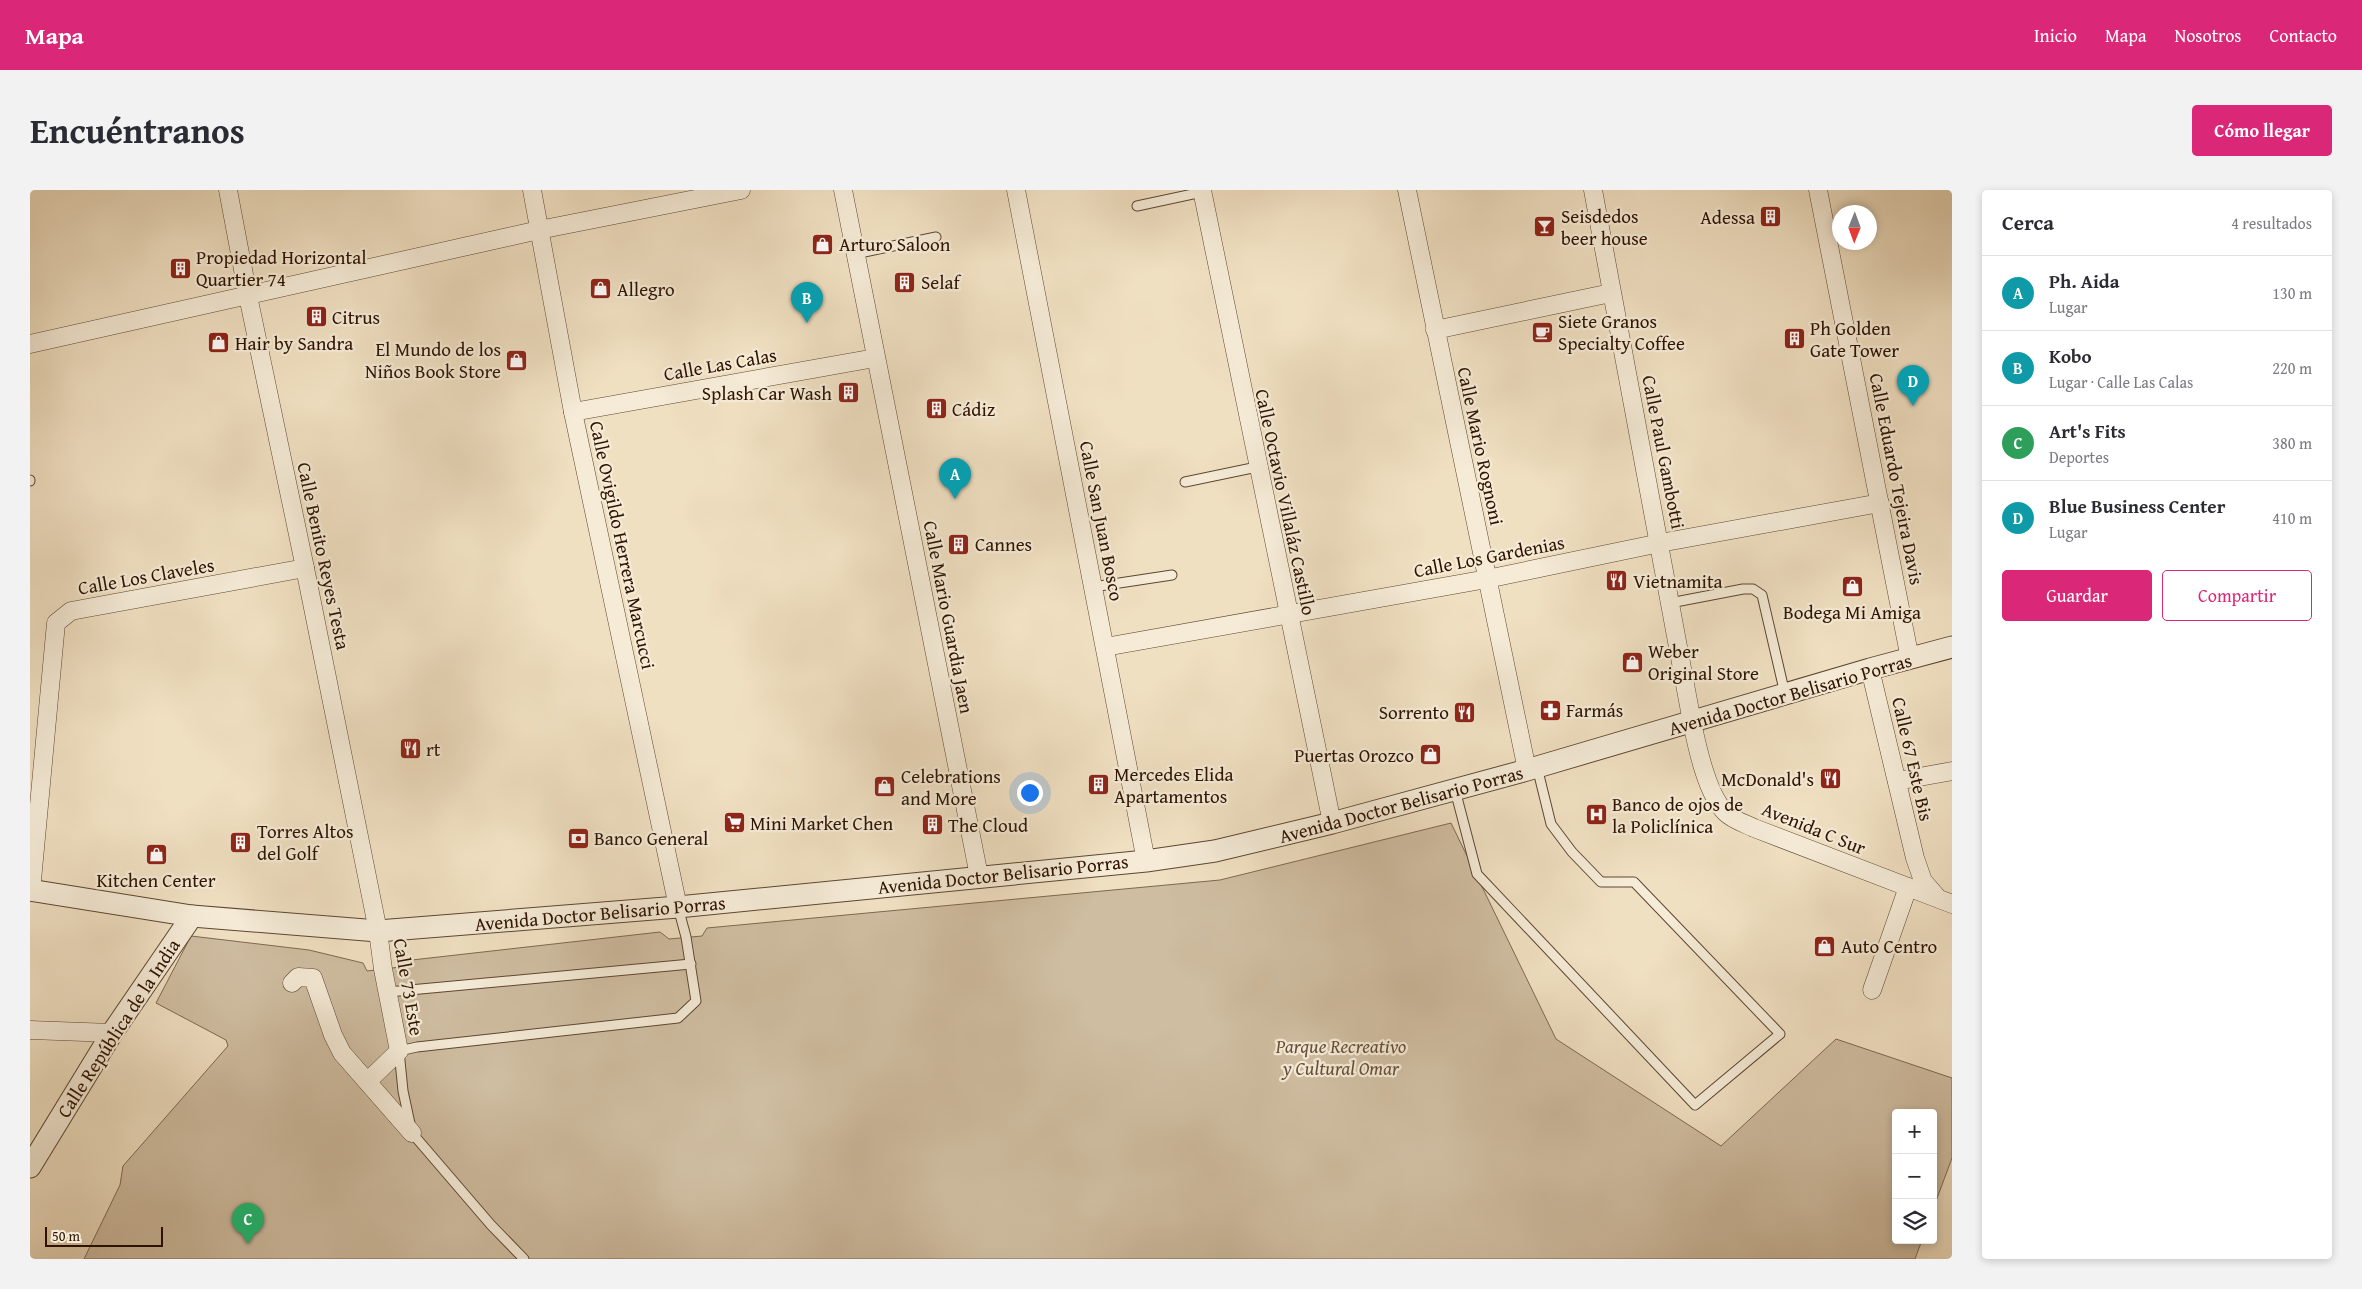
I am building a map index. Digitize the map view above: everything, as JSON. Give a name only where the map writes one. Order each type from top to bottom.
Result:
[{"type":"street","name":"Calle Benito Reyes Testa","points":[[228,190],[378,931]]},
{"type":"street","name":"Calle Ovigildo Herrera Marcucci","points":[[532,190],[573,412],[678,907]]},
{"type":"street","points":[[30,344],[539,230],[741,190]]},
{"type":"street","name":"Calle Mario Guardia Jaen","points":[[843,190],[875,358],[980,876]]},
{"type":"street","name":"Calle San Juan Bosco","points":[[1016,190],[1146,861]]},
{"type":"street","name":"Calle Mario Rognoni","points":[[1407,190],[1487,579],[1532,769]]},
{"type":"street","name":"Calle Paul Gambotti","points":[[1593,190],[1692,722]]},
{"type":"street","name":"Calle Eduardo Tejeira Davis","points":[[1818,190],[1910,659]]},
{"type":"street","name":"Calle Octavio Villaláz Castillo","points":[[1202,191],[1257,468],[1332,823]]},
{"type":"street","points":[[1435,330],[1611,293]]},
{"type":"street","name":"Calle Las Calas","points":[[573,412],[875,358]]},
{"type":"street","name":"Calle Los Gardenias","points":[[1105,647],[1487,579],[1660,543],[1880,503]]},
{"type":"street","name":"Calle Los Claveles","points":[[31,891],[56,623],[71,611],[305,568]]},
{"type":"street","name":"Avenida Doctor Belisario Porras","points":[[31,891],[192,916],[378,931],[678,907],[1146,861],[1215,851],[1332,823],[1532,769],[1870,669],[1952,647]]},
{"type":"street","name":"Calle 67 Este Bis","points":[[1870,669],[1915,858],[1923,881],[1945,901]]},
{"type":"street","name":"Avenida C Sur","points":[[1692,722],[1699,756],[1710,786],[1726,814],[1788,843],[1945,901]]},
{"type":"street","points":[[1897,781],[1952,771]]},
{"type":"street","points":[[1839,862],[1861,864],[1892,873],[1903,874],[1910,868],[1915,858]]},
{"type":"street","points":[[1872,990],[1908,887]]},
{"type":"street","name":"Calle República de la India","points":[[30,1167],[112,1033],[192,916]]},
{"type":"street","name":"Calle 73 Este","points":[[378,931],[399,1051]]},
{"type":"street","points":[[292,983],[298,977],[313,978],[332,1035],[342,1053],[368,1080],[412,1133]]},
{"type":"street","points":[[30,1030],[112,1033]]},
{"type":"street","points":[[368,1080],[399,1051]]},
{"type":"lane","points":[[1137,206],[1202,191]]},
{"type":"lane","points":[[855,254],[936,237]]},
{"type":"lane","points":[[1185,482],[1257,468]]},
{"type":"lane","points":[[1093,587],[1172,575]]},
{"type":"lane","points":[[1670,604],[1743,589],[1753,589],[1762,595],[1785,694]]},
{"type":"lane","points":[[1455,790],[1477,874],[1695,1105],[1780,1034],[1634,882],[1601,882],[1572,852],[1551,824],[1532,769]]},
{"type":"lane","points":[[524,1259],[491,1225],[412,1133],[403,1091],[399,1051],[417,1047],[678,1018],[696,1001],[691,964],[678,907]]},
{"type":"lane","points":[[388,992],[691,964]]},
{"type":"green space","name":"Parque Recreativo y Cultural Omar","points":[[1451,823],[1556,1039],[1721,1146],[1836,1039],[1952,1078],[1952,1158],[1937,1198],[1937,1109],[1892,1109],[1892,1244],[1921,1244],[1915,1259],[84,1259],[120,1185],[123,1166],[228,1046],[226,1040],[156,1003],[191,936],[309,950],[363,963],[367,971],[400,967],[403,961],[660,932],[669,939],[702,936],[707,928],[1220,880]]},
{"type":"place","name":"Adessa","points":[[1771,217]]},
{"type":"place","name":"Seisdedos beer house","points":[[1545,227]]},
{"type":"place","name":"Arturo Saloon","points":[[823,244]]},
{"type":"place","name":"Propiedad Horizontal Quartier 74","points":[[180,268]]},
{"type":"place","name":"Selaf","points":[[905,282]]},
{"type":"place","name":"Allegro","points":[[601,289]]},
{"type":"place","name":"Citrus","points":[[316,317]]},
{"type":"place","name":"Kobo","points":[[807,323]]},
{"type":"place","name":"Siete Granos Specialty Coffee","points":[[1542,332]]},
{"type":"place","name":"Ph Golden Gate Tower","points":[[1794,339]]},
{"type":"place","name":"Hair by Sandra","points":[[219,343]]},
{"type":"place","name":"El Mundo de los Niños Book Store","points":[[517,360]]},
{"type":"place","name":"Splash Car Wash","points":[[848,393]]},
{"type":"place","name":"Blue Business Center","points":[[1913,406]]},
{"type":"place","name":"Cádiz","points":[[936,409]]},
{"type":"place","name":"Ph. Aida","points":[[955,499]]},
{"type":"place","name":"Cannes","points":[[959,544]]},
{"type":"place","name":"Vietnamita","points":[[1617,581]]},
{"type":"place","name":"Bodega Mi Amiga","points":[[1852,586]]},
{"type":"place","name":"Weber Original Store","points":[[1632,662]]},
{"type":"place","name":"Farmás","points":[[1550,710]]},
{"type":"place","name":"Sorrento","points":[[1465,712]]},
{"type":"place","name":"rt","points":[[410,749]]},
{"type":"place","name":"Puertas Orozco","points":[[1430,755]]},
{"type":"place","name":"McDonald's","points":[[1830,779]]},
{"type":"place","name":"Mercedes Elida Apartamentos","points":[[1098,785]]},
{"type":"place","name":"Celebrations and More","points":[[885,787]]},
{"type":"place","name":"Banco de ojos de la Policlínica","points":[[1596,815]]},
{"type":"place","name":"Mini Market Chen","points":[[734,823]]},
{"type":"place","name":"The Cloud","points":[[932,825]]},
{"type":"place","name":"Banco General","points":[[578,838]]},
{"type":"place","name":"Torres Altos del Golf","points":[[241,842]]},
{"type":"place","name":"Kitchen Center","points":[[156,854]]},
{"type":"place","name":"Auto Centro","points":[[1825,946]]},
{"type":"place","name":"Art's Fits","points":[[248,1244]]}]
